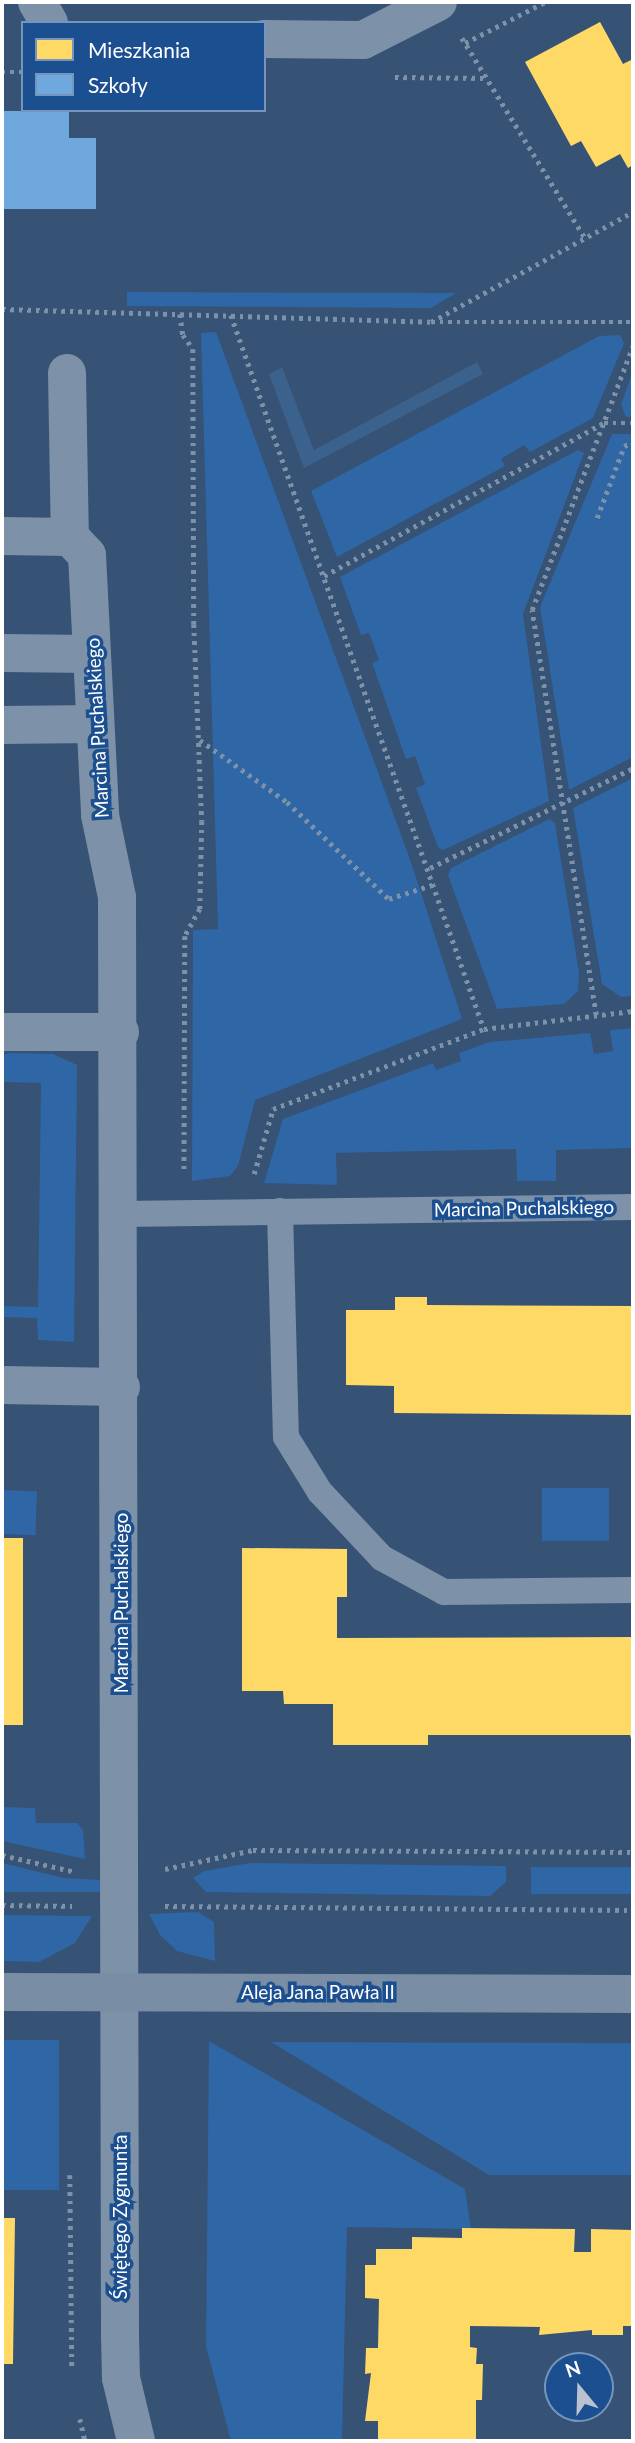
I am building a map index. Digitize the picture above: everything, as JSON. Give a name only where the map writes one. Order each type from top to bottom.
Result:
[{"type":"street","points":[[37,2],[48,21]]},
{"type":"street","points":[[266,39],[363,40],[448,17]]},
{"type":"street","points":[[2,536],[70,537],[67,373]]},
{"type":"street","name":"Marcina Puchalskiego","points":[[70,537],[87,555],[100,815],[117,897],[121,1214],[121,1992]]},
{"type":"street","points":[[2,653],[92,654]]},
{"type":"street","points":[[2,725],[96,724]]},
{"type":"street","points":[[2,1032],[120,1032]]},
{"type":"street","points":[[2,1385],[121,1387]]},
{"type":"street","name":"Aleja Jana Pawła II","points":[[2,1992],[633,1994]]},
{"type":"street","name":"Świętego Zygmunta","points":[[121,1992],[121,2378],[136,2441]]},
{"type":"lane","name":"Marcina Puchalskiego","points":[[121,1214],[633,1207]]},
{"type":"lane","points":[[280,1211],[286,1437],[320,1492],[337,1511],[382,1558],[444,1592],[633,1590]]},
{"type":"path","points":[[465,43],[545,2]]},
{"type":"path","points":[[448,17],[585,238]]},
{"type":"path","points":[[2,72],[21,72]]},
{"type":"path","points":[[431,322],[633,212]]},
{"type":"path","points":[[2,309],[431,322],[633,323]]},
{"type":"path","points":[[180,314],[183,335],[193,349],[194,624],[200,740],[200,909],[185,936],[184,1212]]},
{"type":"path","points":[[230,315],[436,884],[484,1028]]},
{"type":"path","points":[[596,1015],[532,610],[633,345]]},
{"type":"path","points":[[324,576],[604,423],[633,423]]},
{"type":"path","points":[[597,518],[624,446],[633,442]]},
{"type":"path","points":[[200,740],[287,802],[389,899],[436,884]]},
{"type":"path","points":[[430,868],[633,768]]},
{"type":"path","points":[[243,1212],[273,1109],[484,1028],[633,1011]]},
{"type":"path","points":[[2,1855],[64,1870],[120,1889],[164,1870],[253,1850],[633,1852]]},
{"type":"path","points":[[2,1905],[120,1889],[633,1910]]},
{"type":"path","points":[[70,2168],[69,2316],[73,2375]]},
{"type":"path","points":[[78,2409],[85,2441]]},
{"type":"shaded area","points":[[127,292],[456,293],[431,308],[127,306]]},
{"type":"shaded area","points":[[216,332],[411,862],[462,1019],[255,1100],[238,1166],[230,1176],[192,1181],[193,930],[218,929],[201,333]]},
{"type":"shaded area","points":[[620,335],[624,343],[593,418],[530,452],[524,445],[501,459],[505,466],[337,557],[311,491],[599,336]]},
{"type":"shaded area","points":[[477,362],[483,374],[304,468],[269,374],[282,367],[314,450]]},
{"type":"shaded area","points":[[633,370],[633,417],[626,417],[621,405]]},
{"type":"shaded area","points":[[612,434],[633,434],[633,757],[569,790],[540,607]]},
{"type":"shaded area","points":[[578,450],[584,453],[523,614],[549,801],[443,850],[438,847],[416,788],[425,784],[415,756],[406,759],[372,663],[379,660],[369,633],[361,635],[340,577]]},
{"type":"shaded area","points":[[633,778],[633,996],[621,997],[602,984],[573,808]]},
{"type":"shaded area","points":[[549,819],[555,823],[579,973],[578,991],[564,1004],[497,1009],[448,875],[451,868]]},
{"type":"shaded area","points":[[633,1028],[633,1148],[556,1150],[556,1181],[517,1181],[516,1149],[336,1153],[337,1185],[264,1183],[283,1119],[433,1063],[436,1070],[461,1061],[459,1053],[490,1042],[590,1033],[594,1054],[613,1051],[610,1030]]},
{"type":"shaded area","points":[[53,1054],[77,1065],[74,1342],[38,1340],[37,1318],[2,1317],[2,1306],[38,1307],[41,1083],[2,1082],[2,1055]]},
{"type":"shaded area","points":[[542,1488],[609,1488],[609,1541],[542,1541]]},
{"type":"shaded area","points":[[2,1490],[37,1491],[35,1535],[2,1534]]},
{"type":"shaded area","points":[[2,1807],[35,1808],[36,1823],[77,1823],[83,1830],[85,1859],[2,1841]]},
{"type":"shaded area","points":[[2,1863],[64,1878],[100,1880],[100,1892],[2,1892]]},
{"type":"shaded area","points":[[250,1863],[506,1866],[506,1882],[490,1896],[206,1892],[193,1878],[204,1871]]},
{"type":"shaded area","points":[[531,1867],[633,1867],[633,1894],[531,1894]]},
{"type":"shaded area","points":[[198,1912],[214,1922],[215,1961],[177,1951],[160,1935],[149,1914]]},
{"type":"shaded area","points":[[2,1915],[92,1916],[75,1943],[39,1962],[2,1961]]},
{"type":"shaded area","points":[[2,2040],[59,2040],[59,2190],[2,2190]]},
{"type":"shaded area","points":[[209,2041],[465,2189],[471,2229],[347,2227],[342,2441],[231,2441],[206,2346]]},
{"type":"shaded area","points":[[271,2042],[633,2043],[633,2175],[489,2175]]},
{"type":"building: Mieszkania","points":[[600,22],[623,64],[633,59],[633,165],[628,168],[620,154],[596,167],[581,141],[571,146],[525,62]]},
{"type":"building: Mieszkania","points":[[395,1297],[427,1297],[427,1305],[633,1306],[633,1415],[394,1413],[394,1386],[346,1385],[346,1310],[395,1310]]},
{"type":"building: Mieszkania","points":[[2,1538],[23,1538],[23,1725],[2,1725]]},
{"type":"building: Mieszkania","points":[[242,1548],[347,1549],[347,1597],[337,1597],[337,1638],[633,1637],[633,1745],[630,1735],[428,1735],[428,1745],[333,1745],[333,1704],[284,1704],[283,1691],[242,1691]]},
{"type":"building: Mieszkania","points":[[2,2218],[15,2218],[13,2364],[2,2364]]},
{"type":"building: Mieszkania","points":[[462,2228],[575,2229],[574,2252],[591,2252],[591,2229],[633,2230],[633,2326],[623,2326],[623,2335],[592,2335],[592,2330],[539,2335],[540,2327],[470,2326],[470,2347],[477,2348],[476,2364],[483,2364],[482,2400],[476,2400],[476,2441],[378,2441],[378,2421],[365,2421],[371,2373],[365,2374],[366,2348],[378,2348],[379,2299],[365,2298],[365,2265],[376,2265],[376,2249],[412,2249],[412,2237],[462,2238]]},
{"type":"building: Szkoły","points":[[2,111],[69,112],[69,138],[96,138],[96,209],[2,209]]}]
